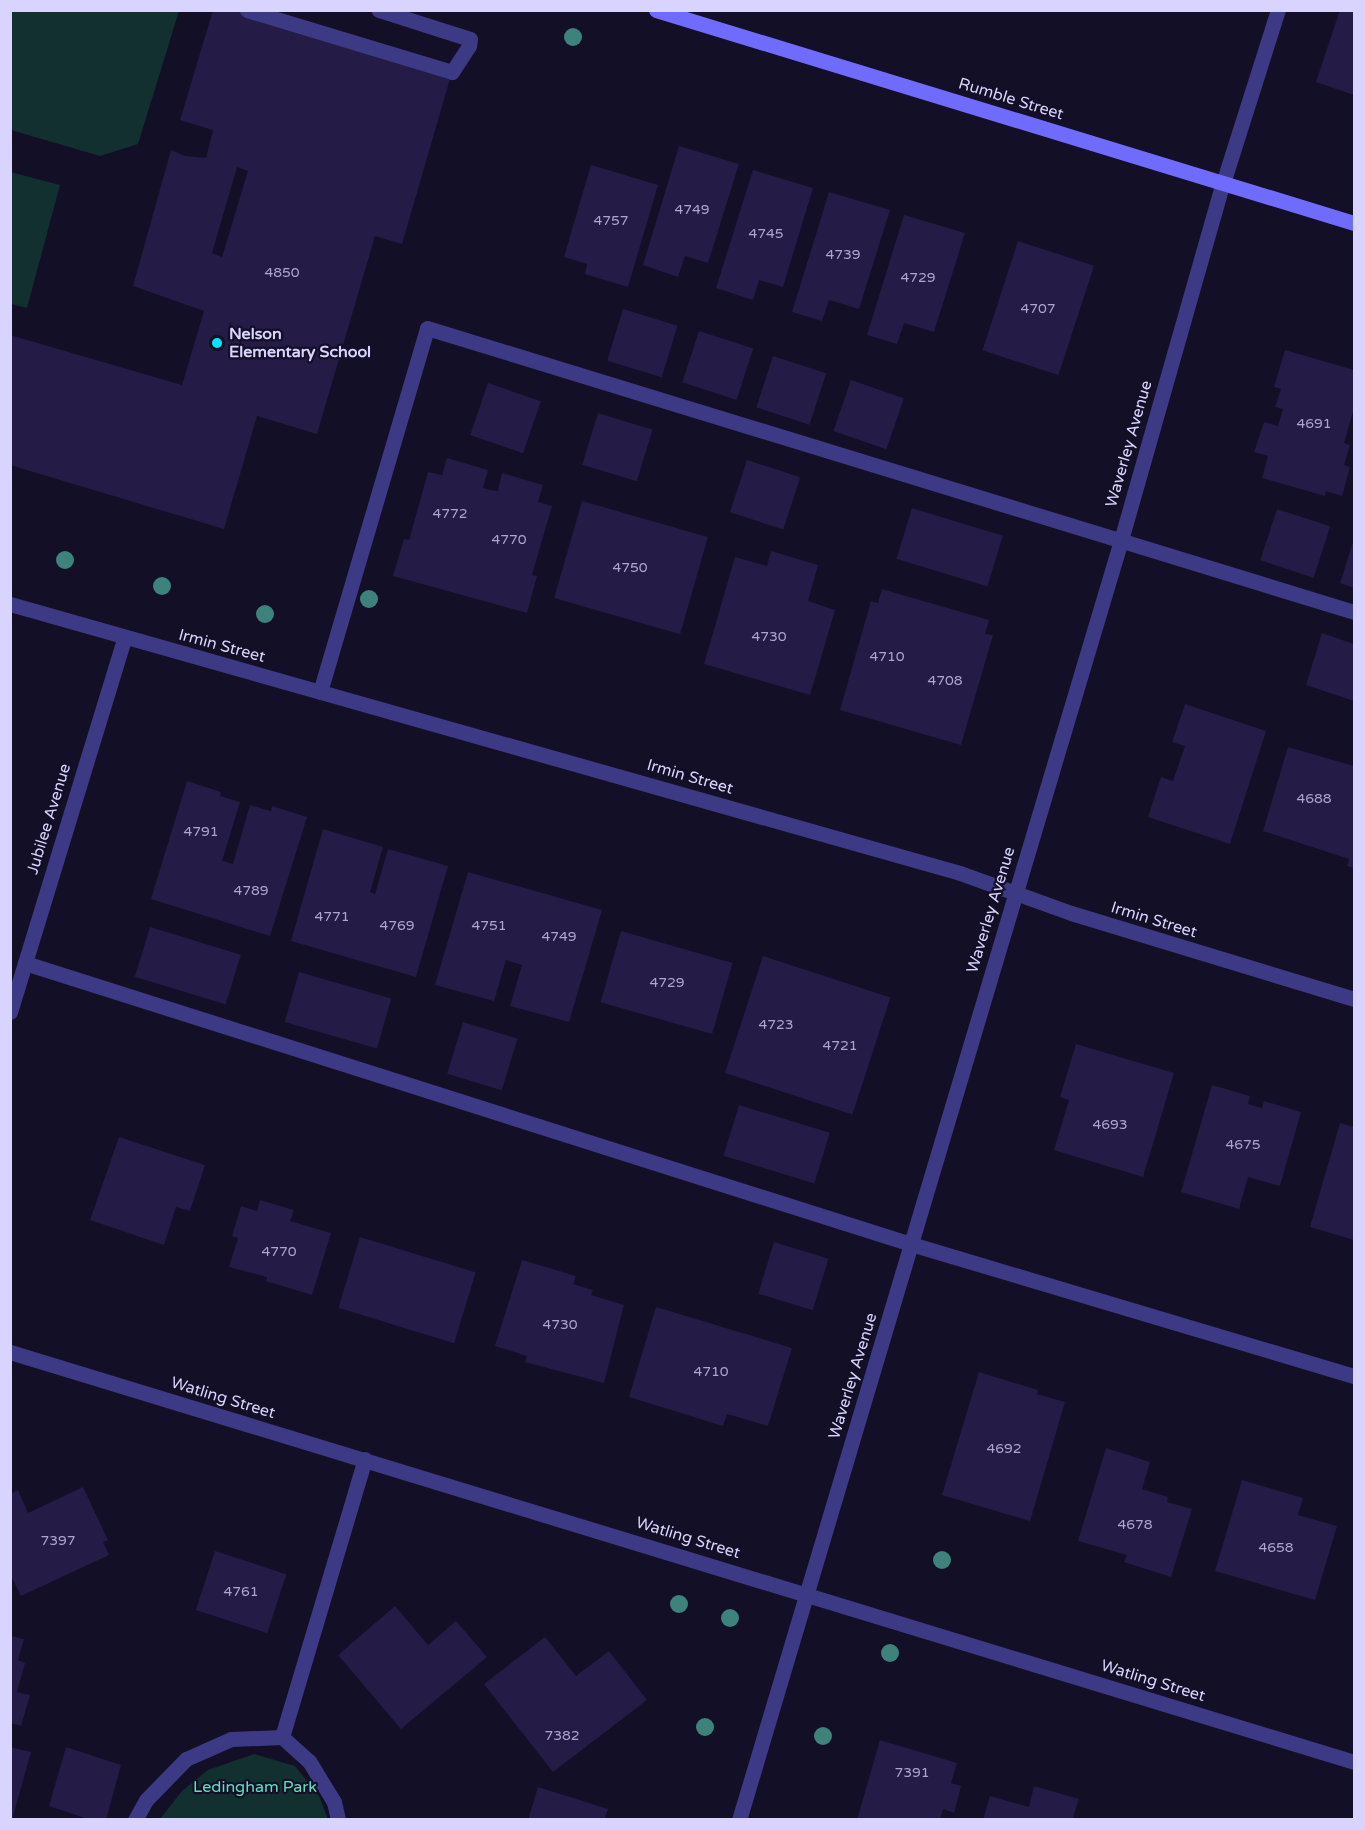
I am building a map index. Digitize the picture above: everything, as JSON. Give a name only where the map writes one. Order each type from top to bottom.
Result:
[{"type":"street","points":[[247,10],[452,72],[469,46],[470,39],[379,10]]},
{"type":"street","name":"Rumble Street","points":[[656,10],[1354,223]]},
{"type":"street","name":"Waverley Avenue","points":[[739,1820],[1121,540],[1223,183],[1278,10]]},
{"type":"street","points":[[320,692],[427,328],[1354,612]]},
{"type":"street","name":"Irmin Street","points":[[10,604],[960,873],[1071,914],[1354,999]]},
{"type":"street","name":"Jubilee Avenue","points":[[10,1012],[14,985],[25,963],[124,638]]},
{"type":"street","points":[[25,963],[911,1244],[1354,1376]]},
{"type":"street","name":"Watling Street","points":[[10,1352],[1354,1762]]},
{"type":"street","points":[[282,1737],[365,1460]]},
{"type":"street","points":[[135,1820],[146,1800],[186,1759],[231,1739],[282,1737],[309,1761],[334,1802],[338,1820]]},
{"type":"green space","points":[[10,11],[179,11],[138,144],[100,156],[11,130]]},
{"type":"green space","points":[[10,172],[60,185],[27,308],[11,304]]},
{"type":"green space","name":"Ledingham Park","points":[[254,1754],[295,1766],[319,1796],[328,1819],[160,1819],[182,1791],[208,1770]]},
{"type":"building","points":[[213,10],[247,10],[452,72],[402,244],[375,236],[317,434],[257,416],[224,529],[10,465],[10,335],[182,385],[204,311],[133,286],[171,150],[185,156],[206,158],[213,130],[180,120]],"holes":[[[237,167],[248,171],[222,257],[212,253]]]},
{"type":"building","points":[[1340,10],[1354,10],[1354,95],[1316,82]]},
{"type":"building","points":[[679,146],[739,164],[708,263],[685,256],[678,277],[643,265]]},
{"type":"building","points":[[591,165],[658,185],[628,287],[585,274],[587,264],[564,257]]},
{"type":"building","points":[[753,170],[813,188],[783,287],[759,280],[753,300],[716,288]]},
{"type":"building","points":[[829,192],[890,210],[859,309],[829,300],[822,321],[792,312]]},
{"type":"building","points":[[904,215],[965,233],[934,332],[904,323],[897,344],[867,335]]},
{"type":"building","points":[[1018,241],[1094,266],[1059,375],[982,350]]},
{"type":"building","points":[[623,309],[678,326],[662,377],[607,361]]},
{"type":"building","points":[[699,331],[753,349],[737,400],[682,382]]},
{"type":"building","points":[[1285,350],[1354,370],[1354,408],[1344,443],[1350,445],[1344,465],[1350,467],[1342,496],[1326,491],[1325,496],[1262,478],[1268,456],[1254,452],[1264,422],[1278,426],[1283,409],[1275,407],[1281,389],[1274,387]]},
{"type":"building","points":[[773,356],[826,373],[810,425],[756,407]]},
{"type":"building","points":[[851,380],[904,398],[886,449],[833,431]]},
{"type":"building","points":[[488,383],[541,401],[523,453],[470,435]]},
{"type":"building","points":[[598,413],[653,430],[637,481],[582,465]]},
{"type":"building","points":[[447,458],[488,470],[483,488],[490,490],[498,491],[502,473],[543,485],[538,502],[552,506],[532,575],[537,576],[527,613],[393,576],[404,539],[409,540],[428,472],[442,475]]},
{"type":"building","points":[[747,460],[800,477],[783,530],[730,512]]},
{"type":"building","points":[[582,501],[708,537],[680,634],[554,598]]},
{"type":"building","points":[[912,508],[1003,536],[987,586],[897,559]]},
{"type":"building","points":[[1277,509],[1330,526],[1314,578],[1260,560]]},
{"type":"building","points":[[1354,539],[1354,588],[1340,583]]},
{"type":"building","points":[[771,551],[818,565],[808,601],[835,610],[810,695],[704,664],[735,557],[767,566]]},
{"type":"building","points":[[882,589],[989,620],[985,634],[993,635],[961,745],[840,710],[871,601],[878,603]]},
{"type":"building","points":[[1322,633],[1354,644],[1354,701],[1306,685]]},
{"type":"building","points":[[1185,704],[1266,731],[1230,844],[1148,817],[1161,777],[1173,781],[1185,746],[1172,742]]},
{"type":"building","points":[[1288,747],[1354,766],[1354,868],[1347,866],[1349,859],[1263,831]]},
{"type":"building","points":[[187,781],[221,792],[220,796],[240,802],[222,861],[233,864],[250,805],[271,811],[272,806],[307,817],[270,936],[151,899]]},
{"type":"building","points":[[323,829],[383,847],[370,892],[375,894],[388,849],[448,866],[416,977],[291,941]]},
{"type":"building","points":[[468,872],[602,910],[569,1022],[510,1006],[522,965],[506,960],[494,1001],[435,985]]},
{"type":"building","points":[[150,927],[241,955],[226,1005],[135,977]]},
{"type":"building","points":[[621,931],[733,963],[712,1034],[601,1002]]},
{"type":"building","points":[[763,956],[890,997],[852,1114],[725,1073]]},
{"type":"building","points":[[299,972],[391,998],[377,1048],[285,1022]]},
{"type":"building","points":[[463,1022],[518,1039],[502,1090],[447,1074]]},
{"type":"building","points":[[1076,1044],[1174,1073],[1143,1177],[1054,1150],[1069,1100],[1060,1097]]},
{"type":"building","points":[[1212,1085],[1250,1096],[1248,1104],[1262,1108],[1264,1101],[1301,1112],[1280,1186],[1248,1177],[1239,1209],[1181,1192]]},
{"type":"building","points":[[739,1105],[830,1133],[814,1183],[724,1156]]},
{"type":"building","points":[[1340,1123],[1354,1127],[1354,1240],[1310,1227]]},
{"type":"building","points":[[119,1137],[205,1165],[190,1211],[176,1207],[164,1245],[90,1220]]},
{"type":"building","points":[[260,1200],[294,1210],[290,1221],[331,1233],[312,1295],[266,1281],[267,1277],[229,1267],[238,1238],[232,1236],[241,1206],[257,1211]]},
{"type":"building","points":[[360,1237],[476,1272],[454,1343],[338,1308]]},
{"type":"building","points":[[774,1242],[829,1259],[813,1310],[758,1294]]},
{"type":"building","points":[[522,1260],[576,1276],[573,1284],[593,1290],[591,1295],[624,1305],[604,1383],[525,1362],[527,1356],[495,1346]]},
{"type":"building","points":[[656,1307],[792,1348],[768,1426],[727,1414],[723,1426],[629,1397]]},
{"type":"building","points":[[979,1372],[1038,1390],[1037,1394],[1065,1402],[1030,1521],[942,1495]]},
{"type":"building","points":[[1106,1448],[1150,1462],[1142,1489],[1168,1497],[1167,1502],[1192,1509],[1171,1577],[1124,1562],[1127,1555],[1078,1541]]},
{"type":"building","points":[[1242,1480],[1303,1498],[1298,1515],[1337,1526],[1315,1600],[1215,1571]]},
{"type":"building","points":[[83,1487],[108,1540],[103,1542],[109,1555],[21,1596],[10,1574],[10,1494],[18,1490],[28,1513]]},
{"type":"building","points":[[215,1551],[286,1574],[267,1633],[196,1610]]},
{"type":"building","points":[[395,1606],[428,1645],[456,1621],[487,1657],[401,1729],[338,1655]]},
{"type":"building","points":[[10,1636],[24,1639],[18,1660],[25,1663],[17,1692],[30,1695],[21,1726],[10,1723]]},
{"type":"building","points":[[545,1637],[576,1676],[609,1651],[647,1700],[553,1772],[484,1684]]},
{"type":"building","points":[[880,1740],[957,1763],[951,1783],[961,1786],[954,1813],[943,1809],[940,1820],[857,1820]]},
{"type":"building","points":[[10,1747],[31,1752],[12,1820],[10,1820]]},
{"type":"building","points":[[66,1747],[121,1765],[106,1820],[91,1820],[49,1806]]},
{"type":"building","points":[[1034,1786],[1079,1799],[1073,1817],[1079,1820],[983,1820],[990,1796],[1029,1807]]},
{"type":"building","points":[[538,1787],[608,1809],[604,1820],[528,1820]]},
{"type":"place","name":"Nelson Elementary School","points":[[217,343]]}]
